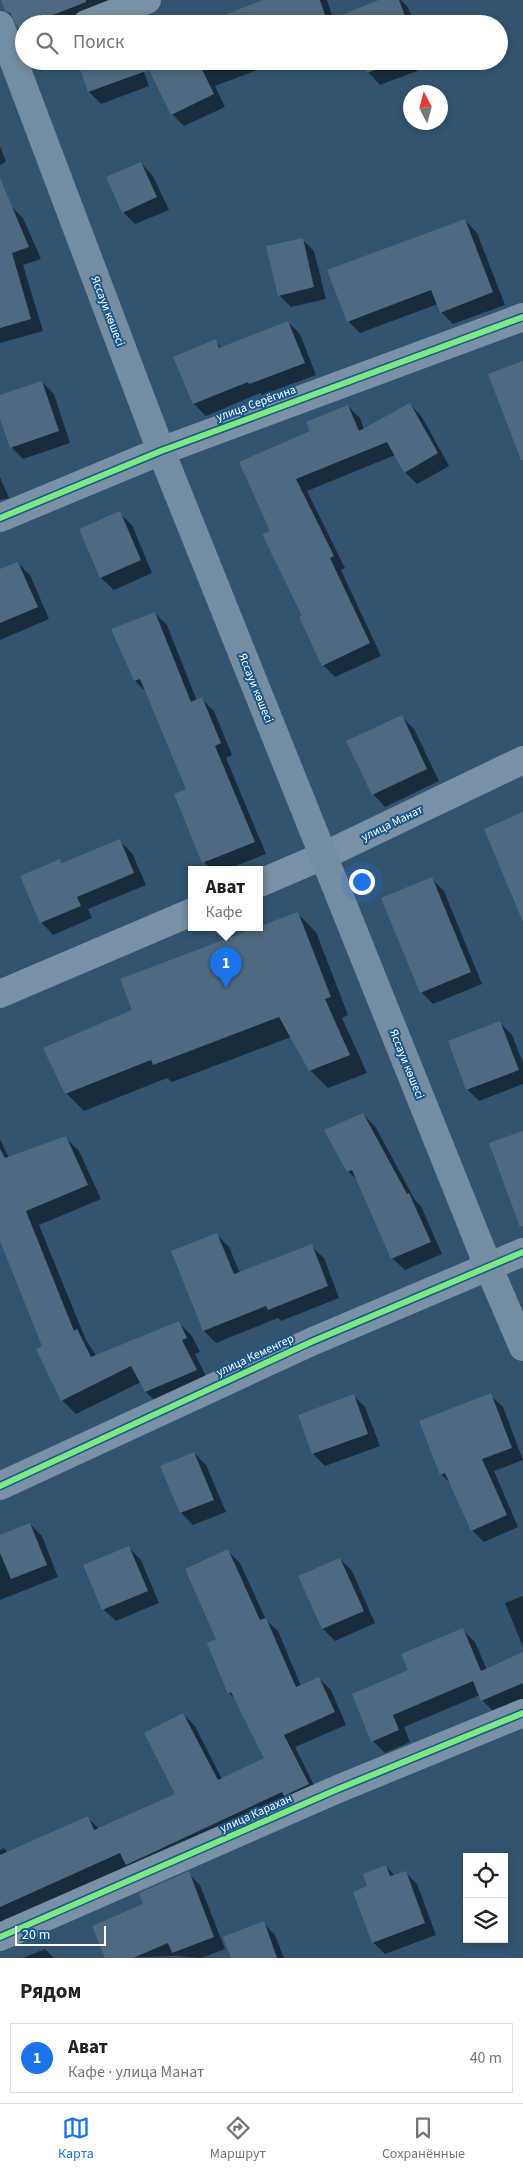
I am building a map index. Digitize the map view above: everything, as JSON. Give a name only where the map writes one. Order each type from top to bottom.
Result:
[{"type":"main road","name":"Яссауи көшесі","points":[[0,26],[11,53]]},
{"type":"main road","name":"Яссауи көшесі","points":[[17,70],[161,450],[488,1266],[523,1347]]},
{"type":"street","points":[[109,15],[147,0]]},
{"type":"street","name":"улица Серёгина","points":[[0,518],[161,450],[523,317]]},
{"type":"street","name":"улица Манат","points":[[263,882],[324,856],[523,760]]},
{"type":"street","points":[[0,994],[188,914]]},
{"type":"street","name":"улица Кеменгер","points":[[0,1486],[310,1342],[523,1252]]},
{"type":"street","name":"улица Карахан","points":[[0,1937],[338,1789],[523,1713]]},
{"type":"building","points":[[1,0],[86,0],[86,2],[53,15],[15,15],[15,22],[10,13],[5,11]]},
{"type":"building","points":[[263,0],[320,0],[325,15],[224,15]]},
{"type":"building","points":[[379,0],[399,0],[405,15],[344,15]]},
{"type":"building","points":[[80,70],[149,70],[88,92]]},
{"type":"building","points":[[149,70],[202,70],[214,94],[171,115]]},
{"type":"building","points":[[141,162],[157,197],[122,213],[106,177]]},
{"type":"building","points":[[0,178],[29,247],[12,253],[31,319],[0,328]]},
{"type":"building","points":[[465,219],[493,292],[440,313],[431,290],[347,322],[327,270]]},
{"type":"building","points":[[303,238],[314,287],[278,296],[266,246]]},
{"type":"building","points":[[288,321],[305,363],[249,384],[248,382],[193,404],[173,357],[216,339],[219,348]]},
{"type":"building","points":[[523,361],[523,460],[521,460],[488,374]]},
{"type":"building","points":[[42,381],[59,431],[10,448],[0,419],[0,395]]},
{"type":"building","points":[[410,403],[438,453],[404,473],[387,442],[296,479],[334,556],[330,558],[370,643],[322,666],[299,617],[302,616],[262,534],[270,531],[239,462],[310,431],[306,422],[348,405],[359,431]]},
{"type":"building","points":[[120,511],[141,560],[100,578],[79,529]]},
{"type":"building","points":[[18,562],[38,607],[0,623],[0,569]]},
{"type":"building","points":[[155,612],[191,702],[202,697],[221,743],[215,746],[255,842],[202,863],[174,794],[186,789],[140,679],[134,681],[111,629]]},
{"type":"building","points":[[402,715],[427,769],[372,795],[346,741]]},
{"type":"building","points":[[523,812],[523,922],[484,829]]},
{"type":"building","points":[[120,839],[134,873],[77,897],[81,906],[40,923],[20,876],[60,859],[62,863]]},
{"type":"building","points":[[432,877],[471,972],[420,993],[381,898]]},
{"type":"building","points":[[298,912],[331,997],[325,999],[350,1055],[309,1071],[279,1017],[153,1065],[151,1060],[65,1094],[43,1048],[132,1010],[120,979],[248,931],[263,931],[263,925]]},
{"type":"building","points":[[500,1021],[519,1070],[466,1090],[448,1041]]},
{"type":"building","points":[[363,1113],[407,1194],[409,1193],[431,1242],[391,1259],[352,1170],[347,1172],[324,1130]]},
{"type":"building","points":[[523,1131],[523,1226],[520,1227],[489,1143]]},
{"type":"building","points":[[66,1136],[88,1185],[26,1211],[74,1331],[77,1329],[91,1357],[179,1321],[187,1338],[182,1340],[197,1370],[145,1392],[131,1366],[61,1401],[36,1349],[42,1346],[0,1241],[0,1149],[5,1158]]},
{"type":"building","points":[[217,1233],[234,1274],[312,1244],[328,1286],[268,1310],[266,1306],[203,1331],[171,1251]]},
{"type":"building","points":[[491,1393],[512,1448],[482,1459],[507,1515],[471,1531],[445,1473],[440,1475],[419,1421]]},
{"type":"building","points":[[354,1394],[368,1434],[312,1454],[298,1415]]},
{"type":"building","points":[[194,1452],[214,1500],[180,1513],[160,1466]]},
{"type":"building","points":[[30,1523],[47,1565],[11,1579],[0,1553],[0,1535]]},
{"type":"building","points":[[129,1546],[148,1591],[102,1610],[83,1565]]},
{"type":"building","points":[[228,1549],[260,1620],[266,1618],[296,1687],[319,1677],[335,1712],[284,1735],[309,1784],[284,1796],[282,1792],[126,1865],[120,1853],[0,1907],[0,1855],[88,1816],[94,1830],[175,1794],[144,1733],[183,1713],[218,1780],[264,1758],[231,1692],[228,1694],[207,1643],[216,1639],[185,1569]]},
{"type":"building","points":[[340,1558],[364,1611],[322,1629],[298,1576]]},
{"type":"building","points":[[463,1628],[481,1671],[523,1652],[523,1683],[481,1701],[473,1681],[393,1715],[399,1730],[371,1742],[352,1694],[408,1670],[401,1654]]},
{"type":"building","points":[[386,1865],[390,1876],[406,1871],[425,1923],[372,1943],[353,1892],[367,1886],[363,1874]]},
{"type":"building","points":[[189,1871],[214,1937],[172,1953],[168,1943],[133,1958],[105,1958],[92,1926],[143,1904],[139,1893]]},
{"type":"building","points":[[264,1921],[277,1958],[231,1958],[223,1937]]},
{"type":"cycle path","points":[[0,518],[161,451],[523,317]]},
{"type":"cycle path","points":[[0,1486],[311,1342],[523,1252]]},
{"type":"cycle path","points":[[0,1937],[338,1789],[523,1713]]},
{"type":"place","name":"Ават","points":[[226,988]]}]
